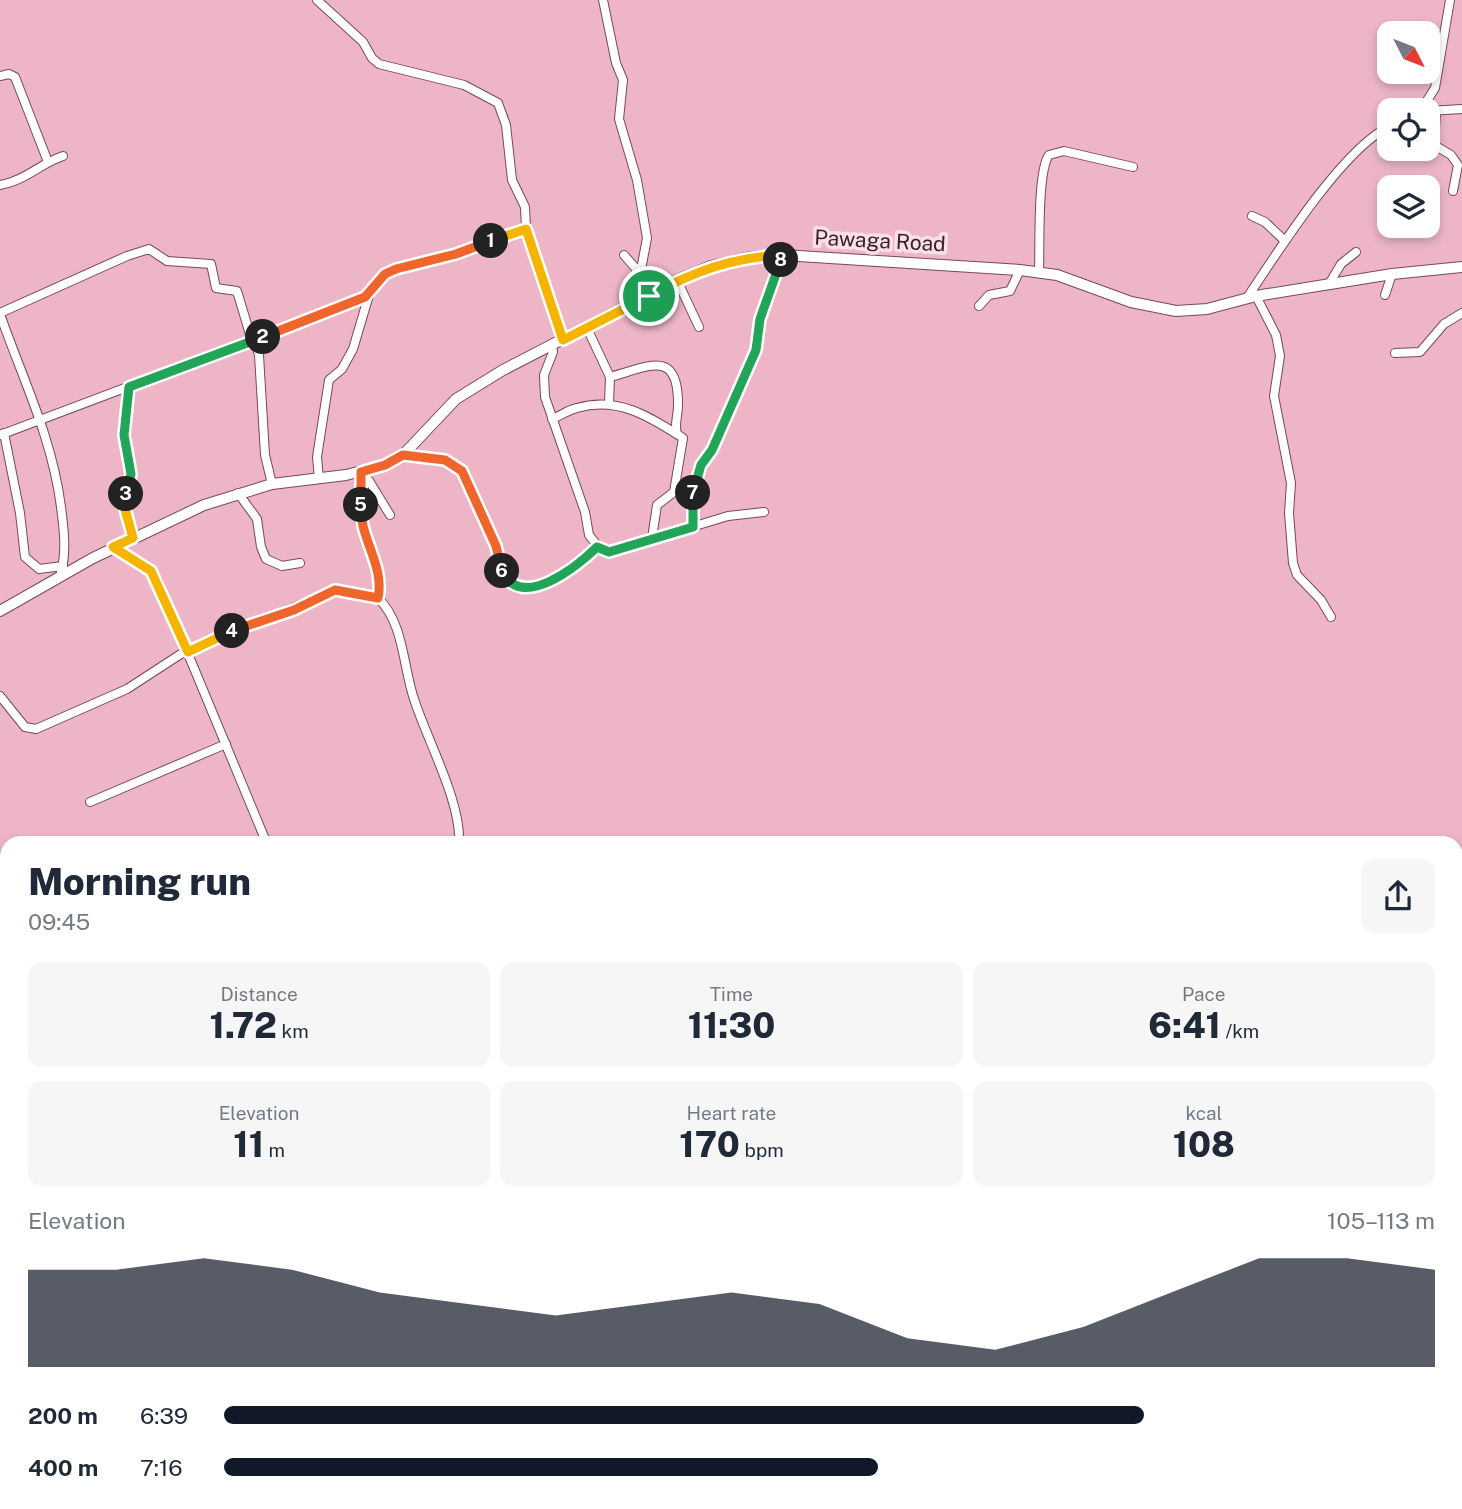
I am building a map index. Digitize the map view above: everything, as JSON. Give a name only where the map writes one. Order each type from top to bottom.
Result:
[{"type":"main road","name":"Pawaga Road","points":[[0,610],[61,571],[238,493],[272,484],[362,474],[385,465],[403,455],[456,400],[552,345],[677,280],[734,260],[783,255],[1020,270],[1087,284],[1131,302],[1176,312],[1208,309],[1251,297],[1392,274],[1462,267]]},
{"type":"street","points":[[317,0],[363,42],[372,58],[379,64],[464,85],[498,103],[506,125],[512,180],[527,214],[526,229],[563,340]]},
{"type":"street","points":[[603,0],[616,63],[623,80],[619,119],[637,180],[647,238],[640,275]]},
{"type":"street","points":[[1431,98],[1435,88],[1450,0]]},
{"type":"street","points":[[0,76],[9,74],[15,77],[48,162]]},
{"type":"street","points":[[1440,110],[1462,109]]},
{"type":"street","points":[[1331,617],[1321,600],[1297,575],[1293,563],[1289,513],[1291,483],[1274,396],[1280,356],[1276,335],[1251,297],[1285,241],[1359,148],[1377,136]]},
{"type":"street","points":[[1440,149],[1451,155],[1458,165],[1454,191]]},
{"type":"street","points":[[1039,273],[1042,183],[1044,164],[1049,155],[1064,151],[1133,167]]},
{"type":"street","points":[[0,186],[26,178],[48,162],[63,156]]},
{"type":"street","points":[[1252,216],[1268,223],[1285,241]]},
{"type":"street","points":[[319,478],[317,457],[329,380],[342,369],[353,349],[369,295],[385,274],[456,254],[526,229]]},
{"type":"street","points":[[272,484],[265,455],[259,355],[253,341],[237,291],[214,287],[211,264],[167,261],[149,249],[127,256],[0,314],[42,420],[59,481],[65,528],[61,571],[39,569],[25,557],[20,513],[2,434],[42,420],[253,341],[369,295]]},
{"type":"street","points":[[1327,285],[1341,264],[1356,252]]},
{"type":"street","points":[[624,255],[640,275],[649,296]]},
{"type":"street","points":[[693,527],[692,501],[699,472],[712,450],[756,350],[760,319],[783,255]]},
{"type":"street","points":[[979,306],[989,295],[1010,291],[1020,270]]},
{"type":"street","points":[[1385,295],[1392,274]]},
{"type":"street","points":[[677,280],[699,327]]},
{"type":"street","points":[[1395,353],[1420,352],[1444,324],[1462,313]]},
{"type":"street","points":[[587,328],[610,377],[609,403]]},
{"type":"street","points":[[552,345],[544,387],[589,535],[597,547],[609,552],[728,516],[764,512]]},
{"type":"street","points":[[610,377],[657,363],[666,367],[676,381],[677,434]]},
{"type":"street","points":[[129,387],[124,435],[131,474],[125,509],[133,538]]},
{"type":"street","points":[[552,419],[577,407],[609,403],[631,409],[683,438],[676,488],[673,495],[657,505],[652,538]]},
{"type":"street","points":[[403,455],[445,460],[462,471],[496,546],[502,572],[513,586],[529,586],[555,580],[597,547]]},
{"type":"street","points":[[362,474],[368,479],[375,495],[390,515]]},
{"type":"street","points":[[362,474],[360,521],[377,569],[378,598],[400,641],[414,699],[453,801],[460,824],[459,836]]},
{"type":"street","points":[[238,493],[257,519],[266,559],[282,566],[300,563]]},
{"type":"street","points":[[113,547],[151,571],[188,651],[264,836]]},
{"type":"street","points":[[0,696],[25,727],[36,729],[127,689],[188,651],[335,590],[378,598]]},
{"type":"street","points":[[90,802],[226,744]]},
{"type":"route","points":[[526,229],[563,340],[649,296],[710,266],[750,257],[783,255],[762,310],[756,350],[712,450],[701,465],[692,501],[693,527],[609,552],[603,552],[597,547],[566,575],[544,584],[513,586],[502,572],[496,546],[462,471],[456,464],[445,460],[403,455],[373,470],[361,472],[363,494],[360,521],[377,569],[380,591],[378,598],[335,590],[294,610],[229,633],[188,652],[168,611],[157,579],[145,565],[113,547],[133,538],[125,509],[131,474],[124,435],[129,387],[369,295],[385,274],[396,269],[456,254],[526,229]]}]
